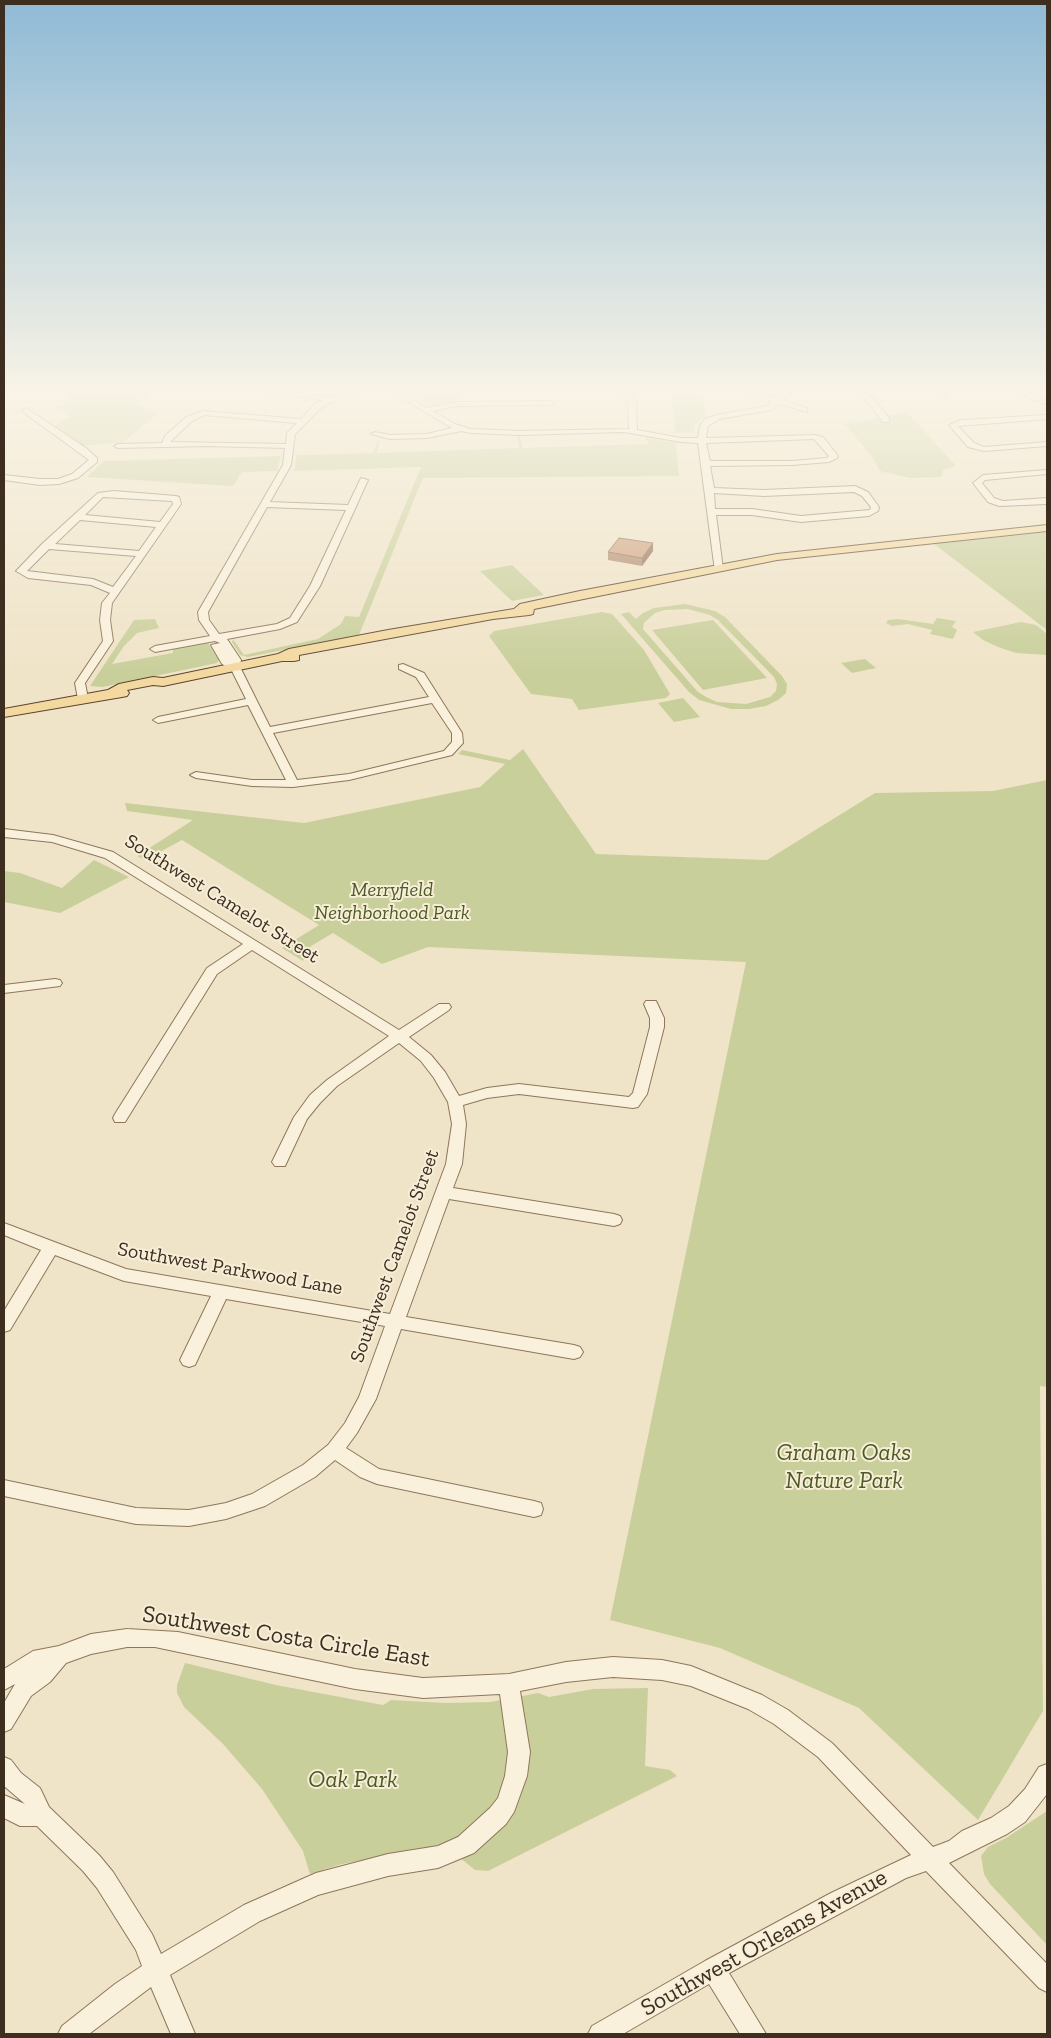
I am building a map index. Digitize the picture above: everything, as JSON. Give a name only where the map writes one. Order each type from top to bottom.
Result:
[{"type":"main road","points":[[4,713],[112,693],[123,693],[155,686],[163,682],[282,657],[293,658],[391,638],[398,634],[519,610],[529,611],[636,588],[640,585],[777,557],[1047,526]]},
{"type":"street","points":[[217,638],[204,620],[203,612],[279,482]]},
{"type":"street","points":[[154,649],[280,626],[294,620],[315,586],[363,482]]},
{"type":"street","points":[[708,482],[710,512],[718,569]]},
{"type":"street","points":[[978,482],[977,483],[991,500],[1002,504],[1047,501]]},
{"type":"street","points":[[710,490],[764,493],[855,489],[865,494],[875,507],[874,511],[869,513],[801,519],[746,511],[710,512]]},
{"type":"street","points":[[83,699],[80,683],[108,641],[105,612],[107,603],[177,504],[176,499],[108,494],[96,498],[21,571],[23,574],[84,580],[114,591]]},
{"type":"street","points":[[267,504],[352,508]]},
{"type":"street","points":[[76,517],[163,525]]},
{"type":"street","points":[[45,546],[143,554]]},
{"type":"street","points":[[217,638],[215,643],[226,662],[235,667],[293,784]]},
{"type":"street","points":[[196,775],[252,784],[293,784],[349,777],[448,753],[456,747],[458,738],[420,675],[403,667]]},
{"type":"street","points":[[266,731],[435,699]]},
{"type":"street","points":[[158,720],[252,701]]},
{"type":"street","name":"Southwest Camelot Street","points":[[4,833],[53,839],[108,855],[399,1036],[426,1058],[440,1075],[455,1102],[459,1124],[458,1148],[444,1192],[367,1399],[351,1428],[334,1450],[309,1471],[276,1492],[242,1506],[189,1518],[136,1516],[4,1488]]},
{"type":"street","points":[[120,1118],[212,971],[252,944]]},
{"type":"street","points":[[4,989],[55,983]]},
{"type":"street","points":[[455,1102],[487,1093],[519,1089],[633,1103],[640,1094],[657,1027],[657,1018],[651,1004]]},
{"type":"street","points":[[280,1162],[301,1118],[315,1099],[332,1083],[444,1007]]},
{"type":"street","points":[[444,1192],[614,1220]]},
{"type":"street","name":"Southwest Parkwood Lane","points":[[4,1229],[124,1275],[396,1320],[574,1352]]},
{"type":"street","points":[[4,1325],[51,1247]]},
{"type":"street","points":[[189,1360],[222,1291]]},
{"type":"street","points":[[334,1450],[366,1472],[377,1476],[534,1509]]},
{"type":"street","name":"Southwest Costa Circle East","points":[[4,1680],[33,1661],[59,1656],[108,1641],[155,1638],[387,1685],[454,1688],[510,1684],[583,1670],[632,1667],[691,1676],[738,1695],[781,1717],[815,1741],[860,1784],[1047,1980]]},
{"type":"street","name":"Southwest Costa Circle East","points":[[4,1722],[21,1693],[59,1656]]},
{"type":"street","points":[[70,2034],[123,1992],[252,1913],[316,1884],[388,1865],[438,1857],[466,1845],[475,1838],[498,1816],[506,1804],[516,1776],[518,1744],[510,1684]]},
{"type":"street","points":[[4,1767],[13,1781],[32,1796],[41,1815],[91,1863],[117,1896],[144,1942],[183,2034]]},
{"type":"street","points":[[931,1858],[955,1850],[1016,1814],[1033,1797],[1047,1775]]},
{"type":"street","points":[[4,1806],[20,1815],[41,1815]]},
{"type":"street","name":"Southwest Orleans Avenue","points":[[600,2034],[712,1969],[901,1869],[931,1858]]},
{"type":"street","points":[[712,1969],[754,2034]]},
{"type":"green space","points":[[170,482],[236,482],[233,486]]},
{"type":"green space","points":[[415,482],[421,482],[359,635],[248,657],[240,655],[232,642],[233,639],[244,655],[318,639],[341,624],[345,616],[359,617]]},
{"type":"green space","points":[[1047,532],[1047,630],[934,544]]},
{"type":"green space","points":[[512,565],[544,595],[512,601],[480,571]]},
{"type":"green space","points":[[685,604],[715,611],[725,617],[782,676],[787,684],[786,693],[778,700],[766,706],[749,709],[731,709],[699,700],[689,692],[621,614],[629,612],[636,619],[654,608]],"holes":[[[688,609],[710,615],[718,620],[774,677],[777,684],[776,691],[770,697],[746,704],[717,702],[706,697],[697,691],[643,629],[644,623],[655,613],[665,610]]]},
{"type":"green space","points":[[602,612],[612,614],[644,650],[670,694],[666,698],[579,710],[572,699],[531,694],[489,636],[494,631]]},
{"type":"green space","points":[[937,618],[956,621],[952,627],[957,630],[953,639],[930,634],[932,630],[908,624],[892,626],[886,623],[888,620],[898,619],[933,624]]},
{"type":"green space","points":[[155,619],[159,628],[137,633],[124,646],[112,664],[173,653],[173,649],[207,641],[219,660],[217,663],[103,687],[90,686],[134,620]]},
{"type":"green space","points":[[713,620],[767,678],[703,690],[652,630]]},
{"type":"green space","points":[[1021,622],[1036,625],[1047,634],[1047,655],[1016,653],[983,640],[973,632]]},
{"type":"green space","points":[[865,659],[876,668],[852,673],[841,663]]},
{"type":"green space","points":[[683,698],[700,717],[674,722],[658,703]]},
{"type":"green space","name":"Graham Oaks Nature Park","points":[[523,749],[596,854],[767,860],[875,793],[993,791],[1047,780],[1047,1387],[1040,1386],[1043,1711],[978,1820],[859,1708],[720,1648],[610,1620],[746,962],[428,947],[382,964],[333,933],[311,946],[303,961],[282,948],[319,925],[182,840],[145,860],[137,856],[193,820],[127,811],[125,803],[304,823],[480,787],[505,764],[458,754],[462,750],[510,760]]},
{"type":"green space","points":[[94,860],[129,877],[60,913],[4,902],[4,871],[20,873],[62,888]]},
{"type":"green space","name":"Oak Park","points":[[185,1663],[276,1685],[383,1705],[391,1700],[445,1703],[490,1702],[538,1693],[549,1697],[593,1689],[648,1688],[645,1766],[670,1770],[677,1776],[488,1871],[475,1870],[443,1844],[342,1864],[310,1874],[303,1851],[262,1789],[223,1744],[184,1707],[177,1693],[177,1685]]},
{"type":"green space","points":[[1047,1811],[1047,1945],[990,1884],[984,1874],[981,1856],[988,1847],[1006,1838]]},
{"type":"building","points":[[619,538],[653,543],[642,558],[608,552]]},
{"type":"park label","name":"Merryfield Neighborhood Park","points":[[392,902]]}]
